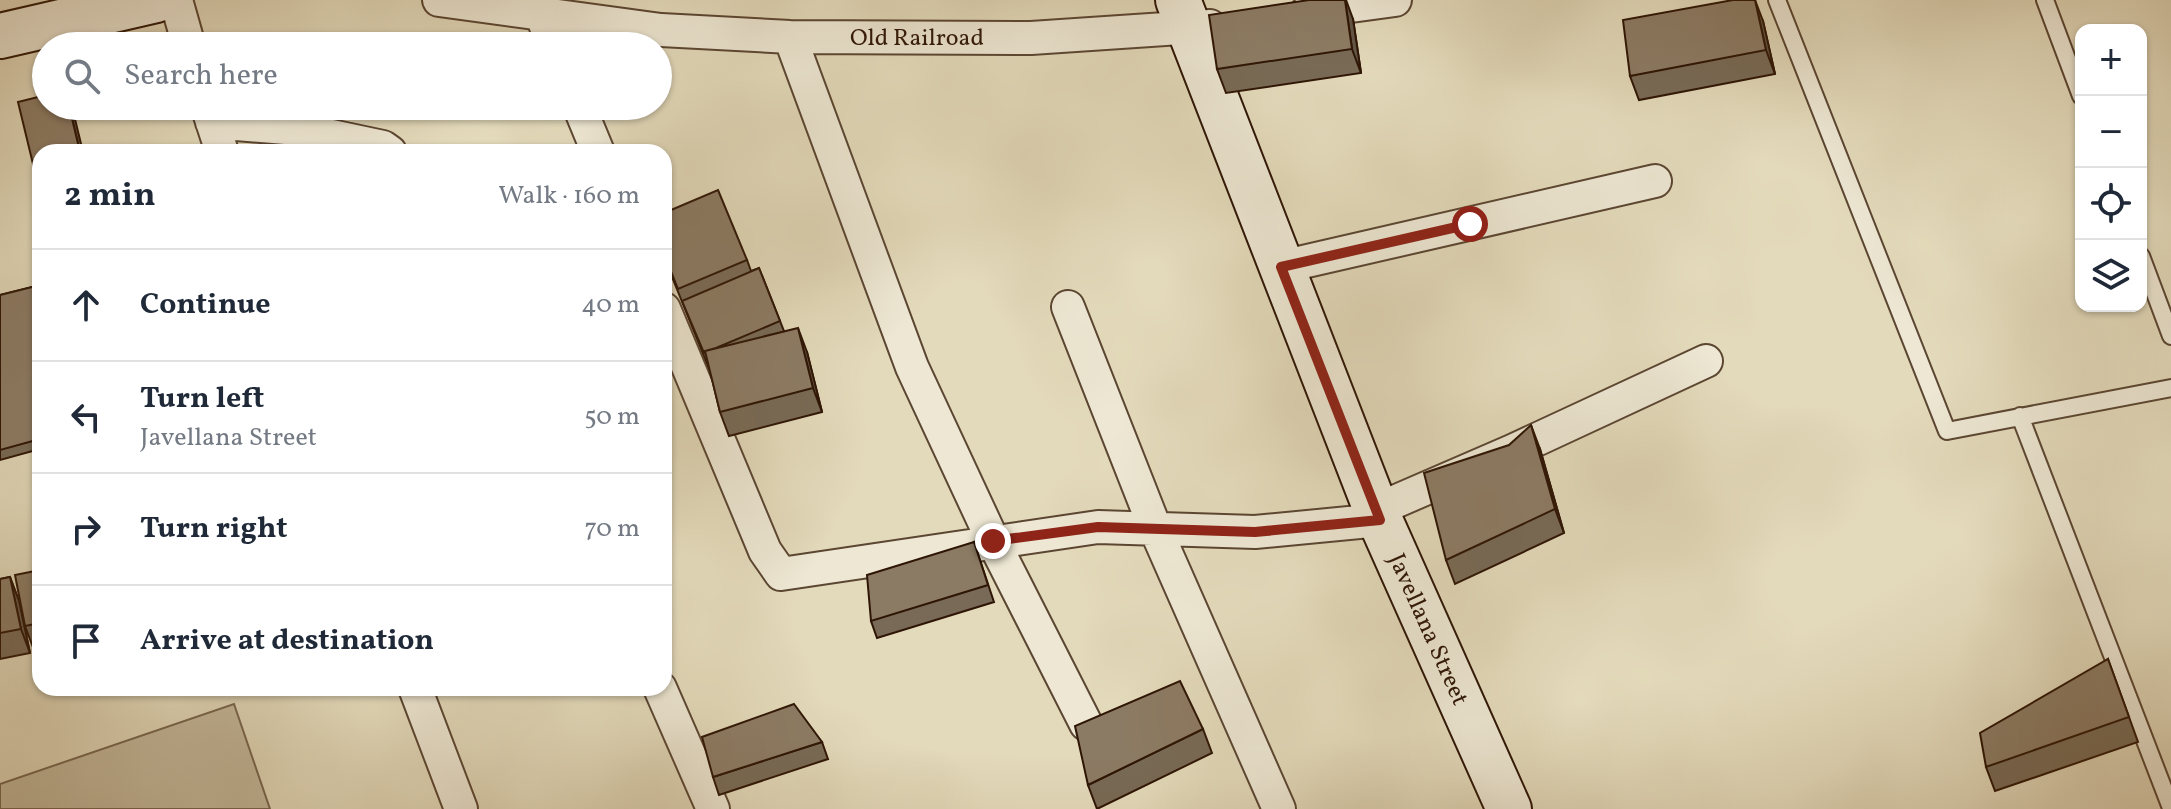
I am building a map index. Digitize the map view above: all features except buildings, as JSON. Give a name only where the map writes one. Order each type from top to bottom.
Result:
[{"type":"street","points":[[0,36],[156,0]]},
{"type":"street","points":[[176,0],[185,32]]},
{"type":"street","name":"Old Railroad","points":[[439,0],[661,30],[790,37],[1031,38],[1184,14],[1237,22]]},
{"type":"street","points":[[1283,16],[1393,0]]},
{"type":"street","points":[[541,14],[548,32]]},
{"type":"street","name":"Javellana Street","points":[[1184,14],[1378,515],[1509,809]]},
{"type":"street","points":[[790,37],[912,367],[993,541],[1086,724]]},
{"type":"street","points":[[211,120],[219,144]]},
{"type":"street","points":[[245,120],[369,144]]},
{"type":"street","points":[[585,120],[595,144]]},
{"type":"street","points":[[1281,267],[1655,181]]},
{"type":"street","points":[[1068,307],[1155,528],[1279,809]]},
{"type":"street","points":[[672,328],[765,551],[781,574],[1098,527],[1255,532],[1378,515],[1706,361]]},
{"type":"street","points":[[418,696],[461,809]]},
{"type":"street","points":[[664,696],[713,809]]},
{"type":"lane","points":[[1777,0],[1947,431],[2171,388]]},
{"type":"lane","points":[[2045,0],[2075,80]]},
{"type":"lane","points":[[2147,272],[2171,336]]},
{"type":"lane","points":[[2020,416],[2171,808]]},
{"type":"shaded area","points":[[234,704],[270,809],[0,809],[0,784]]},
{"type":"route","points":[[993,541],[1098,527],[1255,532],[1380,520],[1281,267],[1470,224]]}]
